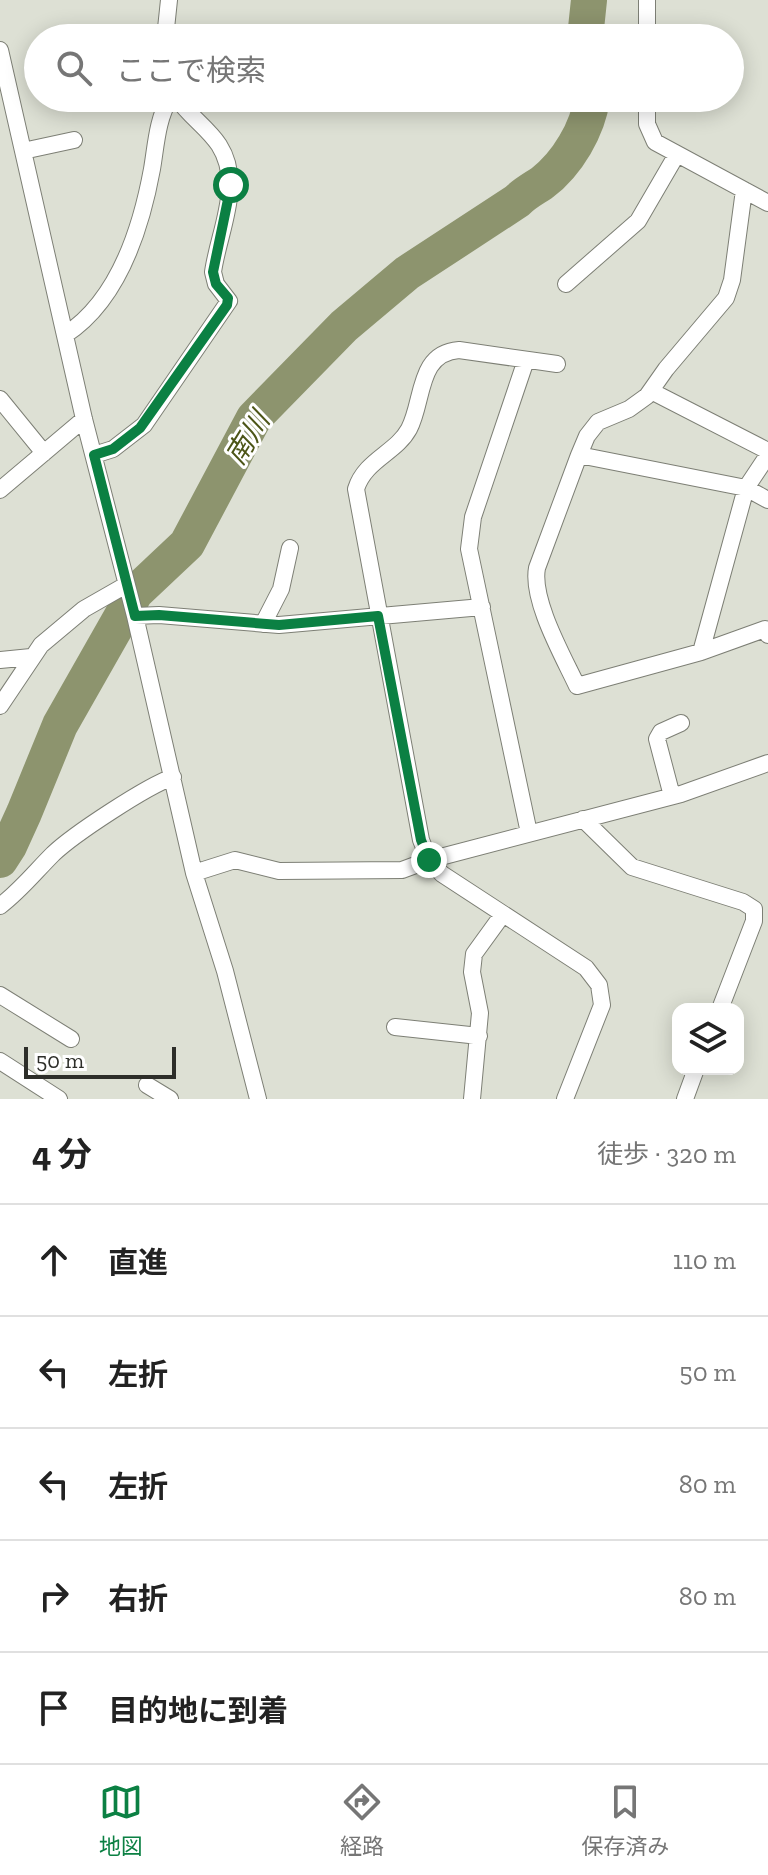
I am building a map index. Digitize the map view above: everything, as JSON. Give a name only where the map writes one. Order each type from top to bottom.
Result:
[{"type":"street","points":[[166,24],[169,0]]},
{"type":"street","points":[[647,0],[647,24]]},
{"type":"street","points":[[0,50],[84,419],[135,615],[194,873],[225,971],[258,1099]]},
{"type":"street","points":[[65,335],[92,312],[126,259],[143,209],[164,112]]},
{"type":"street","points":[[94,455],[113,449],[140,428],[229,301],[216,284],[213,272],[231,178],[218,144],[189,112]]},
{"type":"street","points":[[647,112],[647,124],[655,142],[768,203]]},
{"type":"street","points":[[23,151],[74,140]]},
{"type":"street","points":[[566,284],[638,221],[677,154]]},
{"type":"street","points":[[744,190],[732,280],[726,298],[651,391],[629,409],[598,422],[587,436],[537,568],[536,578],[537,589],[556,640],[577,686],[701,652],[765,629],[768,635]]},
{"type":"street","points":[[557,364],[459,350],[445,353],[426,370],[416,412],[405,436],[363,473],[356,489],[421,840],[429,860],[442,874],[586,968],[599,985],[602,1005],[565,1099]]},
{"type":"street","points":[[526,360],[470,531],[469,549],[529,833]]},
{"type":"street","points":[[651,391],[768,453],[746,488],[701,652]]},
{"type":"street","points":[[0,399],[44,453]]},
{"type":"street","points":[[0,490],[84,419]]},
{"type":"street","points":[[579,455],[723,486],[746,488],[768,500]]},
{"type":"street","points":[[263,624],[281,589],[290,548]]},
{"type":"street","points":[[0,706],[41,645],[84,609],[126,587]]},
{"type":"street","points":[[135,615],[279,625],[482,607]]},
{"type":"street","points":[[0,660],[31,657]]},
{"type":"street","points":[[672,796],[657,739],[661,732],[681,723]]},
{"type":"street","points":[[194,873],[235,860],[279,871],[402,870],[429,860],[672,796],[768,763]]},
{"type":"street","points":[[0,906],[18,892],[55,852],[114,811],[173,777]]},
{"type":"street","points":[[583,819],[632,867],[761,907],[722,1003]]},
{"type":"street","points":[[472,1099],[480,1013],[472,972],[474,954],[503,914]]},
{"type":"street","points":[[0,995],[71,1039]]},
{"type":"street","points":[[395,1027],[479,1036]]},
{"type":"street","points":[[0,1061],[59,1099]]},
{"type":"street","points":[[685,1099],[694,1075]]},
{"type":"street","points":[[147,1085],[170,1099]]},
{"type":"waterway","name":"南川","points":[[586,24],[589,0]]},
{"type":"waterway","name":"南川","points":[[0,860],[24,813],[60,725],[135,593],[187,544],[254,418],[344,326],[407,273],[551,175],[568,156],[589,112]]},
{"type":"route","points":[[231,185],[213,272],[216,284],[228,298],[227,305],[140,428],[113,449],[94,455],[127,589],[135,616],[159,615],[279,625],[378,616],[421,840],[429,860]]}]
